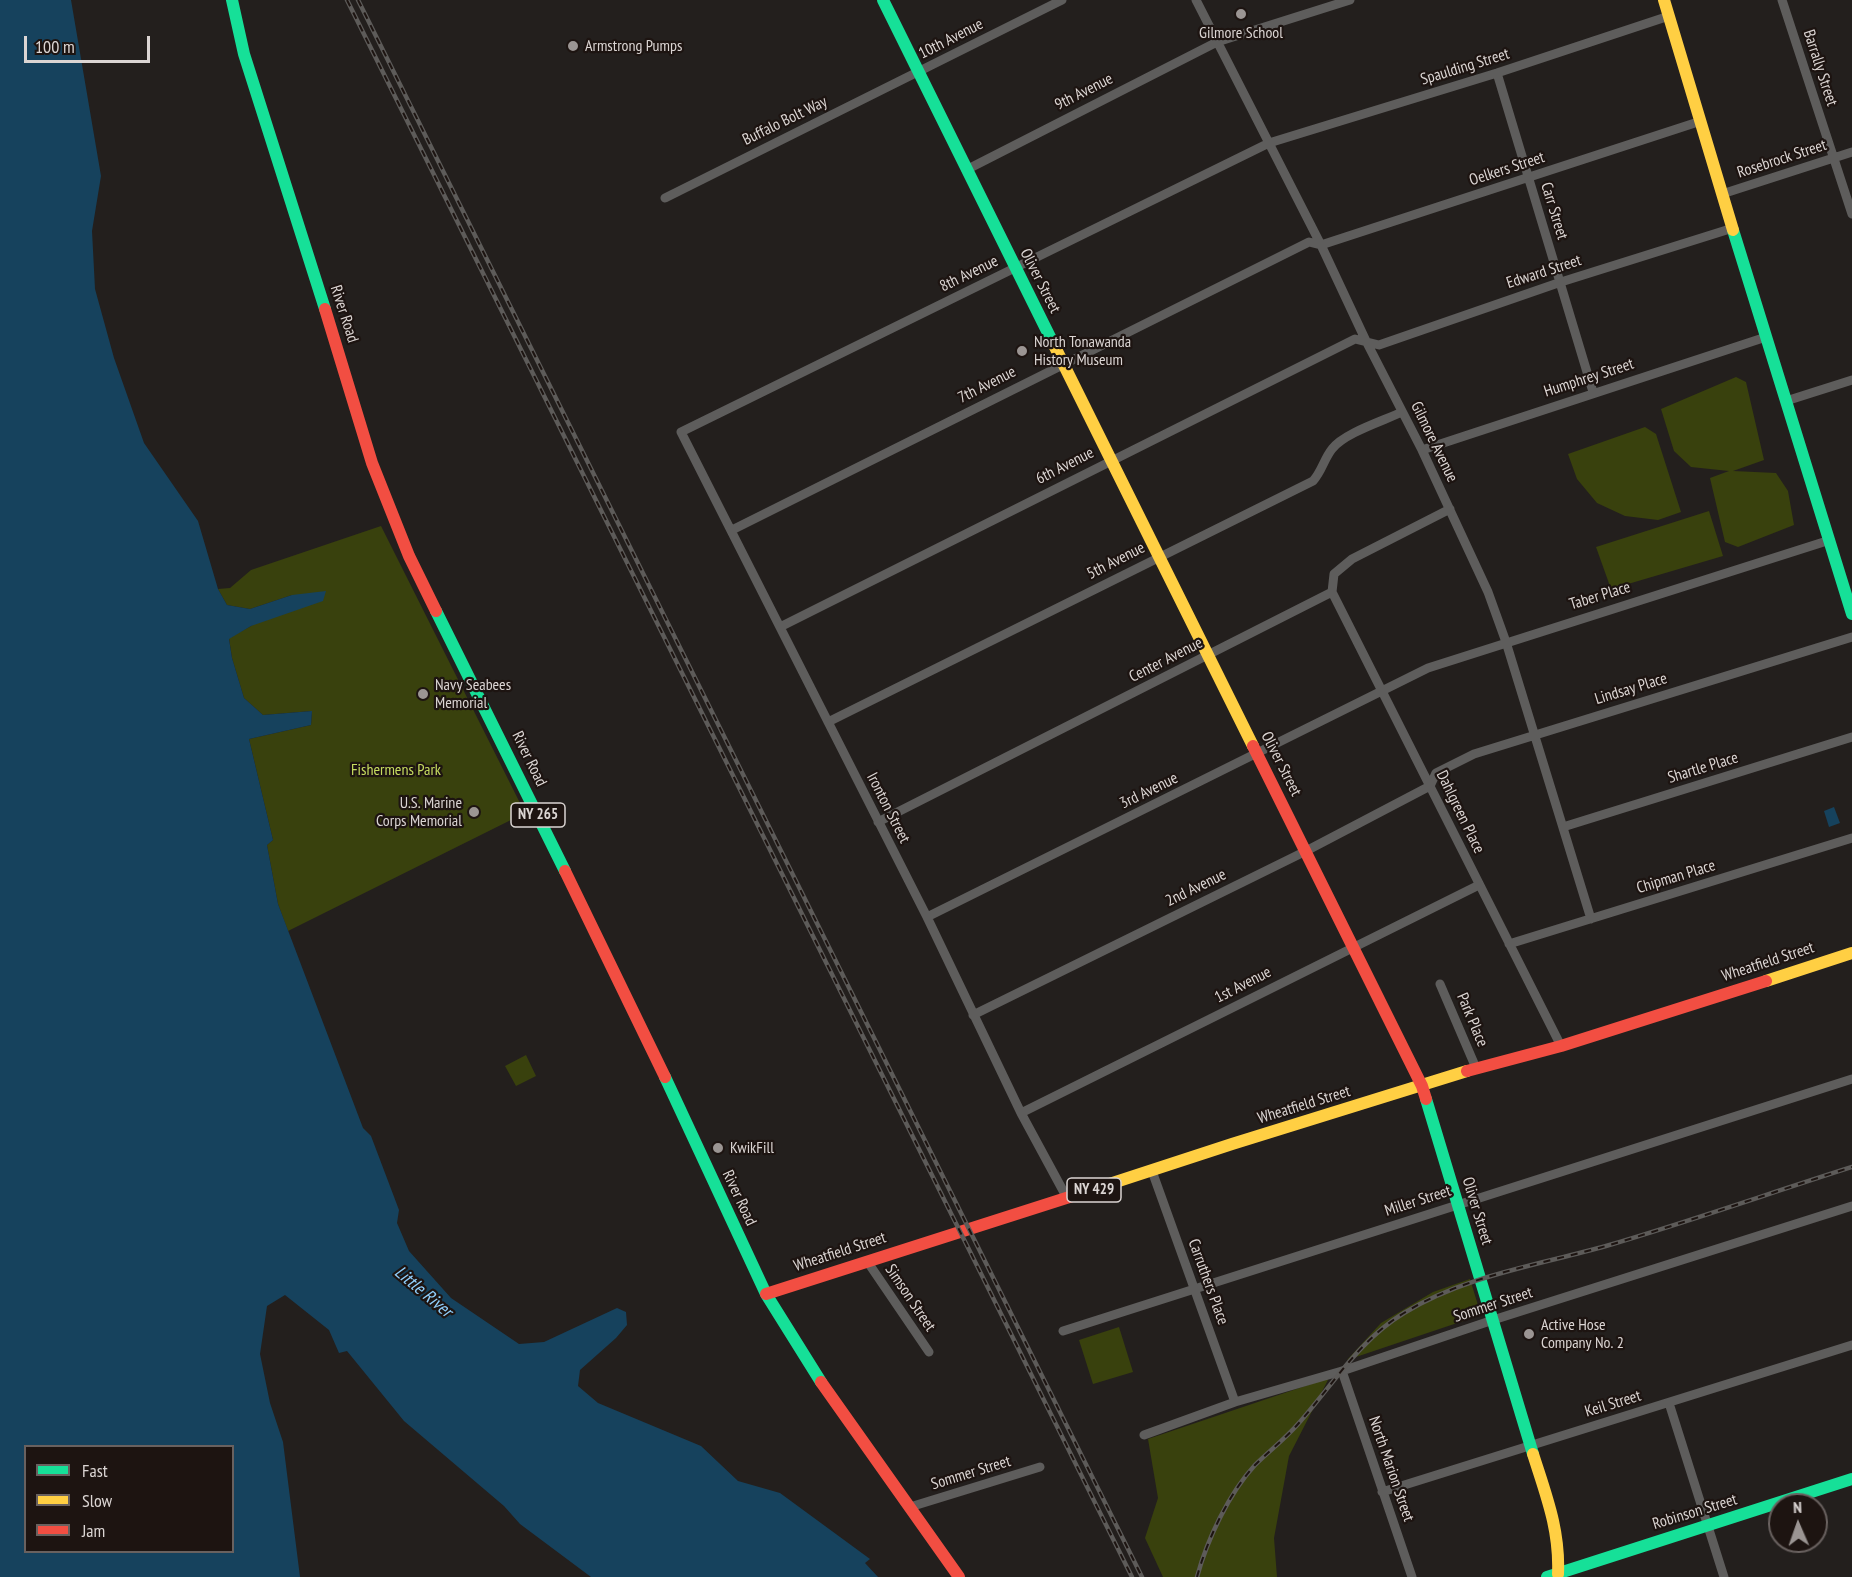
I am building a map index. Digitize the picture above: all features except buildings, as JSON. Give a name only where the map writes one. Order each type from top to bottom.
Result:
[{"type":"main road","name":"River Road","points":[[232,0],[244,54],[383,496],[409,556],[626,993],[766,1294],[813,1371],[960,1577]]},
{"type":"main road","name":"Oliver Street","points":[[883,0],[1422,1086],[1553,1518],[1559,1550],[1554,1576]]},
{"type":"main road","points":[[1664,0],[1786,401],[1830,540],[1847,583],[1852,614]]},
{"type":"main road","name":"Wheatfield Street","points":[[766,1294],[1232,1144],[1476,1068],[1561,1046],[1852,953]]},
{"type":"main road","name":"Robinson Street","points":[[1554,1576],[1852,1479]]},
{"type":"street","name":"10th Avenue","points":[[917,72],[1062,0]]},
{"type":"street","name":"Gilmore Avenue","points":[[1196,0],[1322,245],[1488,592],[1506,642],[1591,920]]},
{"type":"street","name":"9th Avenue","points":[[966,170],[1217,42],[1350,0]]},
{"type":"street","name":"Barrally Street","points":[[1782,0],[1852,214]]},
{"type":"street","name":"Spaulding Street","points":[[1269,143],[1497,73],[1669,16]]},
{"type":"street","name":"Buffalo Bolt Way","points":[[665,198],[917,72]]},
{"type":"street","name":"Carr Street","points":[[1497,73],[1593,392]]},
{"type":"street","name":"Oelkers Street","points":[[1322,245],[1701,121]]},
{"type":"street","name":"8th Avenue","points":[[681,432],[1269,143]]},
{"type":"street","name":"Rosebrock Street","points":[[1722,194],[1852,152]]},
{"type":"street","name":"Edward Street","points":[[1366,341],[1379,345],[1561,282],[1733,228]]},
{"type":"street","name":"7th Avenue","points":[[732,530],[1309,242],[1322,245]]},
{"type":"street","name":"Humphrey Street","points":[[1422,450],[1766,337]]},
{"type":"street","name":"6th Avenue","points":[[780,627],[1355,339],[1366,341]]},
{"type":"street","points":[[1786,401],[1852,380]]},
{"type":"street","name":"5th Avenue","points":[[828,722],[1313,481],[1321,472],[1331,450],[1341,440],[1402,412]]},
{"type":"street","name":"Ironton Street","points":[[681,432],[927,917],[1021,1113],[1067,1198]]},
{"type":"street","points":[[1332,592],[1334,574],[1352,560],[1450,509]]},
{"type":"street","name":"Taber Place","points":[[1383,690],[1428,668],[1830,540]]},
{"type":"street","name":"Center Avenue","points":[[878,822],[1332,592]]},
{"type":"street","name":"Dahlgreen Place","points":[[1332,592],[1561,1046]]},
{"type":"street","name":"Lindsay Place","points":[[1430,786],[1436,773],[1474,754],[1852,637]]},
{"type":"street","name":"3rd Avenue","points":[[927,917],[1383,690]]},
{"type":"street","name":"Shartle Place","points":[[1563,827],[1852,737]]},
{"type":"street","name":"2nd Avenue","points":[[973,1015],[1430,786]]},
{"type":"street","name":"Chipman Place","points":[[1509,944],[1852,838]]},
{"type":"street","name":"1st Avenue","points":[[1021,1113],[1479,885]]},
{"type":"street","name":"Park Place","points":[[1440,984],[1476,1068]]},
{"type":"street","name":"Miller Street","points":[[1063,1331],[1852,1079]]},
{"type":"street","name":"Carruthers Place","points":[[1152,1171],[1235,1402]]},
{"type":"street","name":"Sommer Street","points":[[1144,1435],[1235,1402],[1342,1371],[1493,1320],[1852,1206]]},
{"type":"street","name":"Simson Street","points":[[867,1261],[929,1352]]},
{"type":"street","name":"Keil Street","points":[[1382,1492],[1852,1345]]},
{"type":"street","name":"North Marion Street","points":[[1342,1371],[1412,1577]]},
{"type":"street","points":[[1669,1402],[1724,1577]]},
{"type":"street","name":"Sommer Street","points":[[910,1507],[1040,1467]]},
{"type":"green space","points":[[1736,377],[1746,382],[1764,460],[1733,471],[1776,473],[1788,491],[1794,525],[1738,547],[1725,542],[1710,478],[1729,471],[1691,467],[1674,451],[1661,409]]},
{"type":"green space","points":[[1645,427],[1656,434],[1681,512],[1658,520],[1625,516],[1597,503],[1577,479],[1568,454]]},
{"type":"green space","points":[[1709,511],[1723,556],[1611,589],[1596,547]]},
{"type":"green space","name":"Fishermens Park","points":[[381,526],[525,813],[288,931],[278,904],[267,845],[273,840],[249,739],[311,725],[312,711],[263,715],[244,698],[232,658],[229,638],[251,626],[292,595],[250,609],[227,605],[218,589],[230,588],[251,570]]},
{"type":"green space","points":[[526,1055],[536,1076],[516,1086],[505,1066]]},
{"type":"green space","points":[[1470,1279],[1481,1315],[1347,1360],[1381,1323],[1433,1292]]},
{"type":"green space","points":[[1119,1327],[1133,1372],[1093,1384],[1079,1340]]},
{"type":"green space","points":[[1329,1378],[1289,1456],[1274,1538],[1277,1577],[1163,1577],[1145,1538],[1158,1498],[1148,1439]]},
{"type":"water","name":"Little River","points":[[0,0],[71,0],[101,176],[92,231],[95,289],[114,358],[144,443],[198,521],[218,589],[227,605],[250,609],[292,595],[326,591],[323,601],[251,626],[229,639],[244,698],[263,715],[312,711],[311,725],[249,739],[273,840],[267,845],[278,904],[363,1128],[371,1136],[399,1210],[397,1223],[409,1251],[451,1298],[519,1344],[544,1342],[617,1308],[626,1312],[627,1325],[580,1370],[578,1386],[598,1403],[701,1446],[738,1481],[780,1493],[870,1559],[865,1563],[878,1577],[591,1577],[520,1524],[504,1506],[404,1421],[347,1351],[339,1353],[329,1330],[285,1295],[267,1306],[260,1354],[270,1403],[283,1442],[300,1577],[0,1577]]},
{"type":"water","points":[[1834,807],[1840,823],[1829,827],[1824,811]]},
{"type":"railway","points":[[347,0],[1132,1577]]},
{"type":"railway","points":[[358,0],[1142,1577]]},
{"type":"railway","points":[[1197,1577],[1220,1518],[1245,1476],[1288,1435],[1373,1336],[1404,1313],[1427,1300],[1476,1281],[1637,1237],[1852,1167]]},
{"type":"traffic: fast","points":[[232,0],[244,54],[325,309]]},
{"type":"traffic: fast","points":[[883,0],[1053,343]]},
{"type":"traffic: fast","points":[[1733,230],[1852,614]]},
{"type":"traffic: fast","points":[[436,611],[565,871]]},
{"type":"traffic: fast","points":[[665,1077],[766,1294],[821,1382]]},
{"type":"traffic: fast","points":[[1426,1099],[1533,1454]]},
{"type":"traffic: fast","points":[[1547,1577],[1852,1479]]},
{"type":"traffic: slow","points":[[1664,0],[1733,230]]},
{"type":"traffic: slow","points":[[1053,343],[1253,746]]},
{"type":"traffic: slow","points":[[1766,981],[1852,953]]},
{"type":"traffic: slow","points":[[1085,1192],[1467,1071]]},
{"type":"traffic: slow","points":[[1533,1454],[1547,1498],[1557,1542],[1558,1574]]},
{"type":"traffic: jam","points":[[325,309],[372,463],[409,556],[436,611]]},
{"type":"traffic: jam","points":[[1253,746],[1422,1086],[1426,1099]]},
{"type":"traffic: jam","points":[[565,871],[665,1077]]},
{"type":"traffic: jam","points":[[1467,1071],[1561,1046],[1766,981]]},
{"type":"traffic: jam","points":[[766,1294],[1085,1192]]},
{"type":"traffic: jam","points":[[821,1382],[959,1577]]},
{"type":"place","name":"Gilmore School","points":[[1241,14]]},
{"type":"place","name":"Armstrong Pumps","points":[[573,46]]},
{"type":"place","name":"North Tonawanda History Museum","points":[[1022,351]]},
{"type":"place","name":"Navy Seabees Memorial","points":[[423,694]]},
{"type":"place","name":"U.S. Marine Corps Memorial","points":[[474,812]]},
{"type":"place","name":"KwikFill","points":[[718,1148]]},
{"type":"place","name":"Active Hose Company No. 2","points":[[1529,1334]]}]
